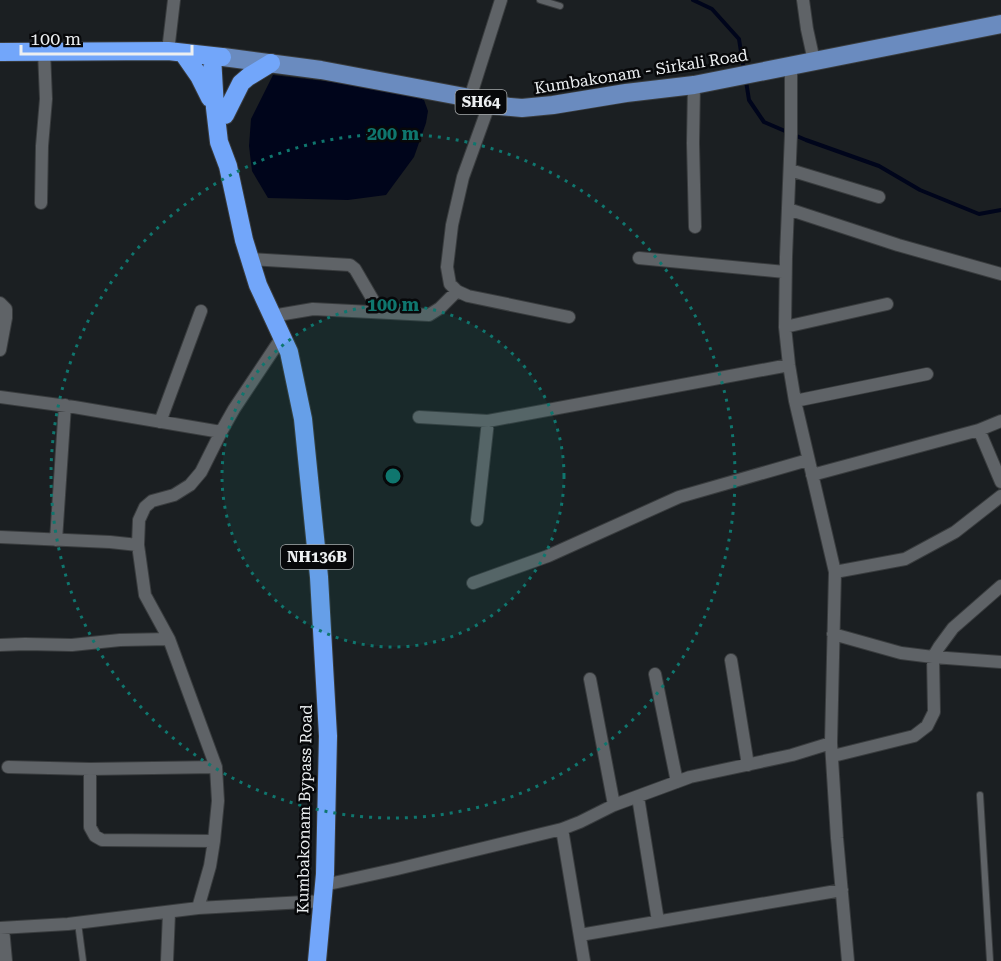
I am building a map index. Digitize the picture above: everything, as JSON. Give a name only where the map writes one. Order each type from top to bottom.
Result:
[{"type":"highway","name":"Kumbakonam - Sirkali Road","points":[[0,52],[176,52],[217,56]]},
{"type":"highway","points":[[176,52],[199,76],[220,112],[248,76],[271,63]]},
{"type":"highway","name":"Kumbakonam Bypass Road","points":[[217,56],[219,142],[228,166],[244,240],[258,285],[289,352],[303,419],[319,577],[328,736],[324,893],[317,961]]},
{"type":"main road","name":"Kumbakonam - Sirkali Road","points":[[217,56],[321,69],[470,98],[489,105],[522,108],[694,85],[1001,24]]},
{"type":"street","points":[[174,0],[176,52]]},
{"type":"street","points":[[470,98],[501,0]]},
{"type":"street","points":[[803,0],[814,61]]},
{"type":"street","points":[[41,203],[46,99],[44,51]]},
{"type":"street","points":[[791,66],[785,327],[795,401],[835,572],[831,743],[848,961]]},
{"type":"street","points":[[694,85],[695,227]]},
{"type":"street","points":[[489,105],[463,177],[452,225],[447,267],[450,284],[457,291],[468,296],[569,317]]},
{"type":"street","points":[[790,170],[879,197]]},
{"type":"street","points":[[788,209],[898,245],[1001,274]]},
{"type":"street","points":[[639,258],[785,272]]},
{"type":"street","points":[[250,259],[350,265],[355,269],[380,312]]},
{"type":"street","points":[[272,316],[313,309],[429,315],[440,308],[457,291]]},
{"type":"street","points":[[0,303],[6,309],[6,318],[0,350]]},
{"type":"street","points":[[785,327],[887,304]]},
{"type":"street","points":[[160,422],[201,311]]},
{"type":"street","points":[[198,908],[210,866],[214,841],[218,801],[216,767],[169,639],[145,595],[138,545],[139,520],[145,507],[152,501],[174,495],[190,485],[201,472],[239,401],[282,337]]},
{"type":"street","points":[[419,417],[488,421],[789,365]]},
{"type":"street","points":[[795,401],[927,374]]},
{"type":"street","points":[[0,397],[65,405],[221,432]]},
{"type":"street","points":[[56,540],[65,405]]},
{"type":"street","points":[[477,520],[488,421]]},
{"type":"street","points":[[812,475],[980,430],[1001,421]]},
{"type":"street","points":[[980,430],[1001,482]]},
{"type":"street","points":[[472,583],[548,556],[679,497],[808,460]]},
{"type":"street","points":[[835,572],[905,559],[955,532],[1001,496]]},
{"type":"street","points":[[0,537],[138,545]]},
{"type":"street","points":[[833,756],[914,736],[927,726],[934,712],[933,657],[953,628],[1001,586]]},
{"type":"street","points":[[833,634],[901,653],[1001,662]]},
{"type":"street","points":[[0,645],[72,645],[120,640],[169,639]]},
{"type":"street","points":[[731,660],[748,765]]},
{"type":"street","points":[[655,674],[677,782]]},
{"type":"street","points":[[590,679],[614,805]]},
{"type":"street","points":[[6,961],[2,928],[78,923],[324,893],[397,869],[562,829],[614,805],[690,777],[792,755],[831,743]]},
{"type":"street","points":[[8,767],[90,769],[216,767]]},
{"type":"street","points":[[90,769],[90,827],[95,836],[102,840],[214,841]]},
{"type":"street","points":[[638,797],[658,921]]},
{"type":"street","points":[[562,829],[584,961]]},
{"type":"street","points":[[580,935],[842,890]]},
{"type":"street","points":[[167,961],[169,913]]},
{"type":"lane","points":[[540,0],[560,6]]},
{"type":"lane","points":[[980,795],[990,961]]},
{"type":"lane","points":[[78,923],[82,961]]},
{"type":"water","points":[[273,75],[401,90],[424,100],[428,111],[426,123],[414,157],[386,195],[348,200],[268,198],[252,171],[249,146],[251,119]]},
{"type":"waterway","points":[[693,0],[712,9],[739,39],[744,71]]},
{"type":"waterway","points":[[746,81],[749,100],[764,122],[806,140],[879,166],[920,190],[979,214],[1001,210]]}]
